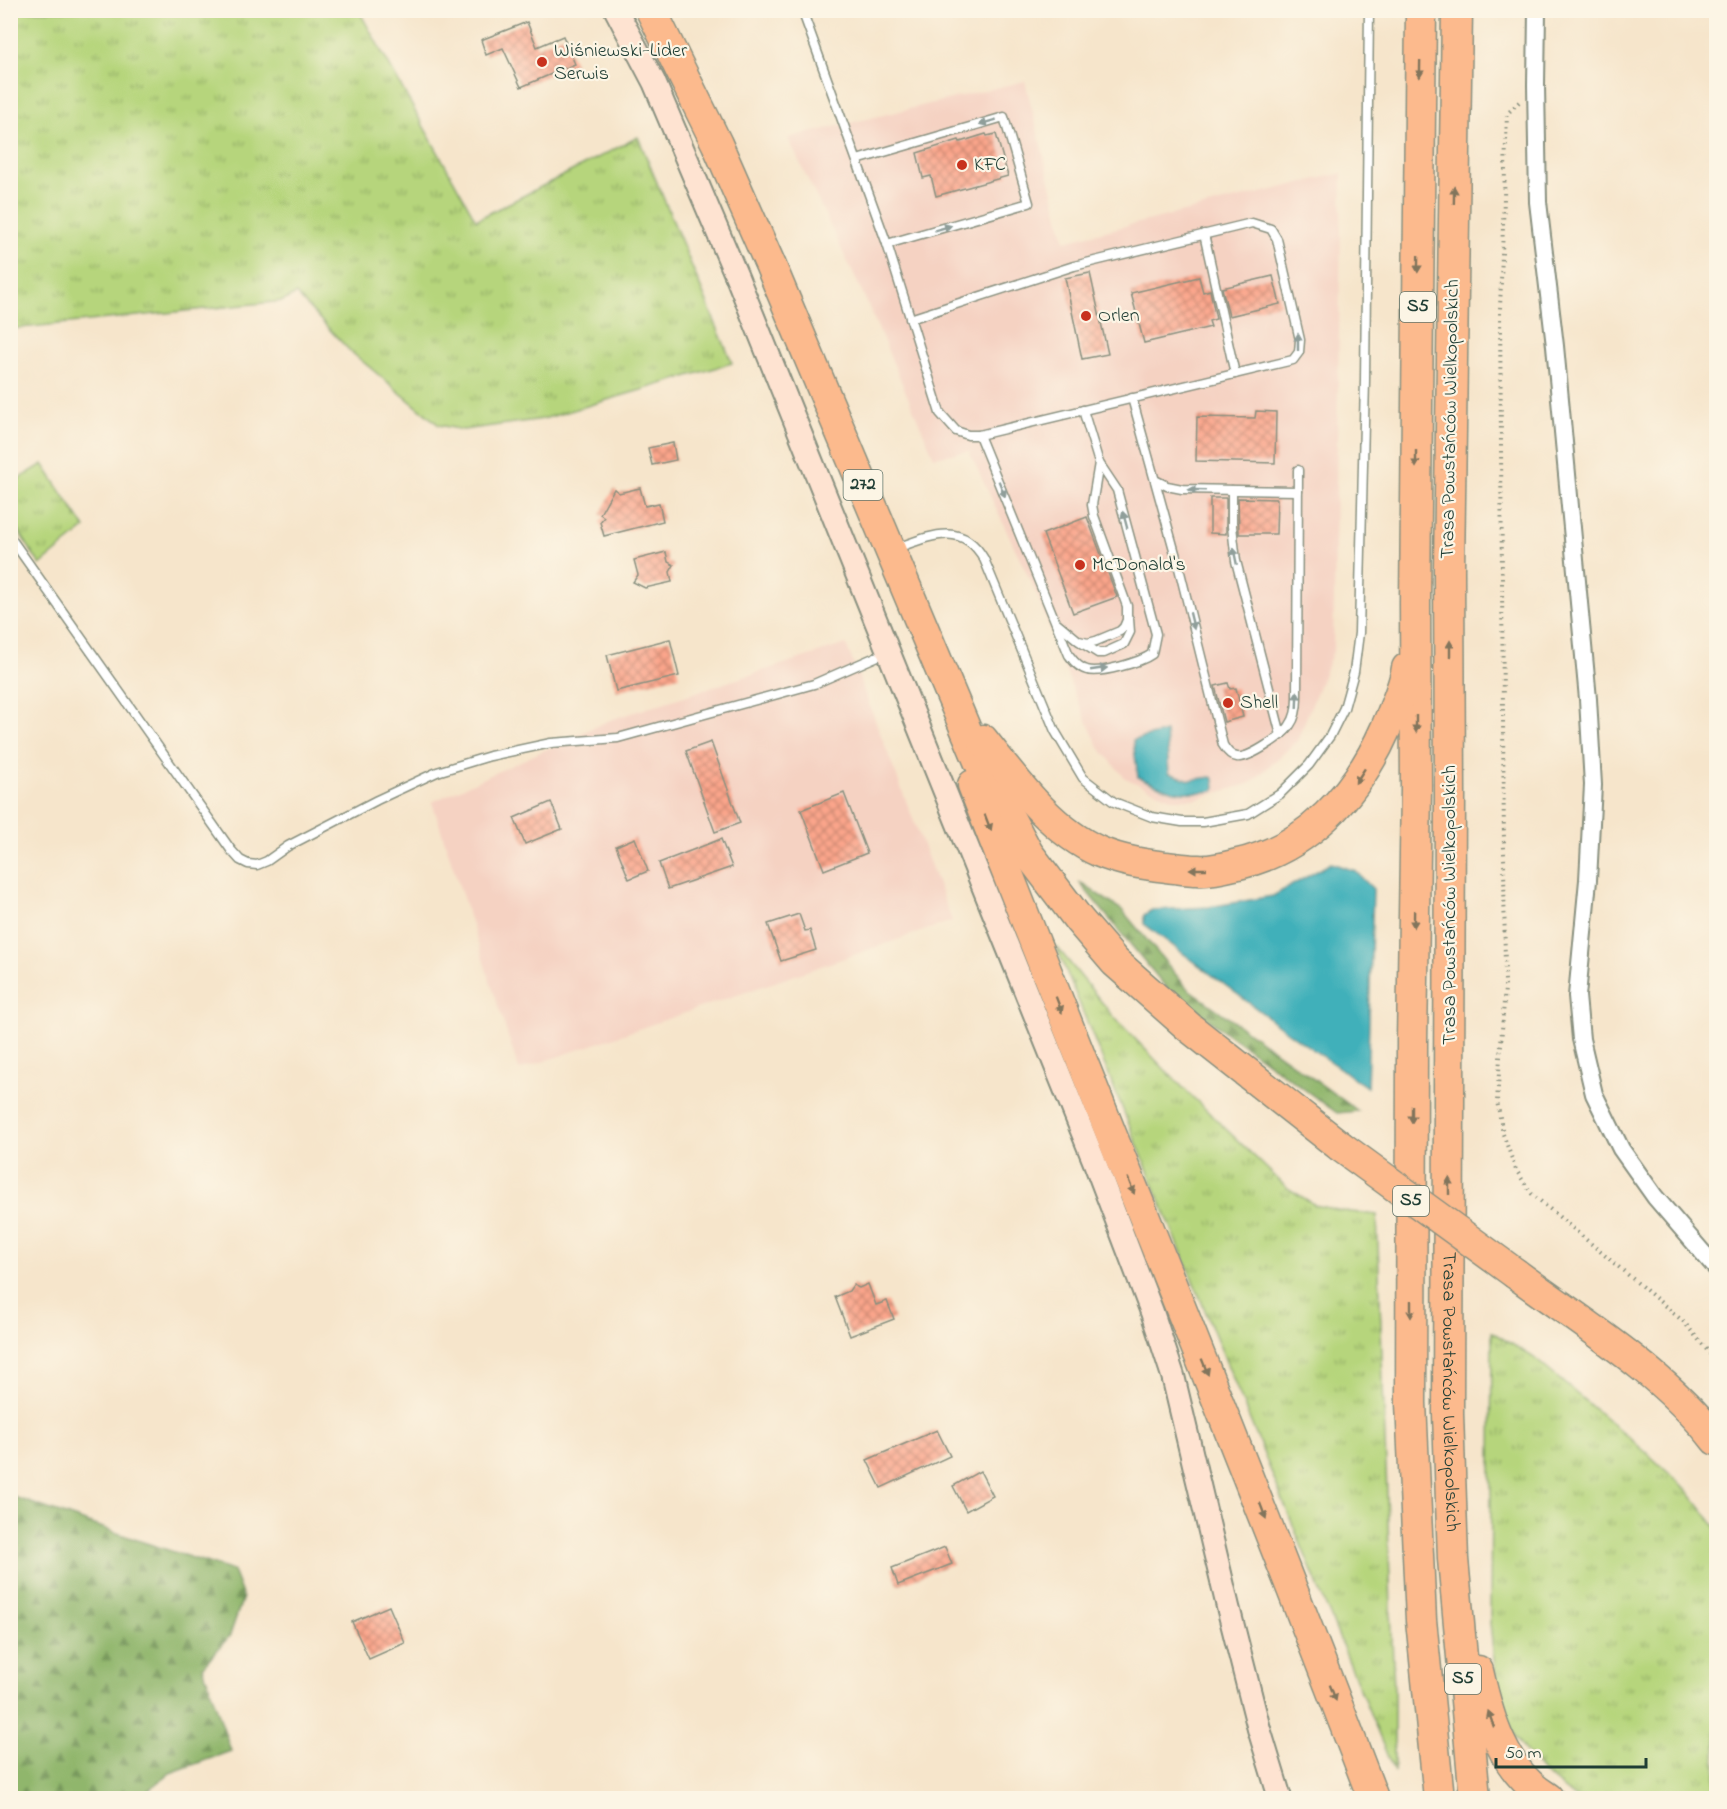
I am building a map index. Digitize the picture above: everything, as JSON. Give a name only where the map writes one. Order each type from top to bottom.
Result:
[{"type":"highway","name":"272","points":[[651,10],[717,144],[770,264],[956,707]]},
{"type":"highway","name":"Trasa Powstańców Wielkopolskich","points":[[1421,10],[1412,1042],[1412,1403],[1421,1620],[1439,1798]]},
{"type":"highway","name":"Trasa Powstańców Wielkopolskich","points":[[1457,10],[1449,569],[1448,1414],[1453,1559],[1475,1798]]},
{"type":"highway","points":[[956,707],[1010,774],[1053,822],[1098,851],[1129,862],[1200,870],[1254,861],[1278,851],[1307,834],[1335,809],[1358,779],[1379,744],[1406,676],[1415,603]]},
{"type":"highway","points":[[956,707],[979,761],[1028,853],[1079,920],[1115,962],[1190,1028],[1340,1146],[1618,1349],[1668,1390],[1705,1425],[1716,1440]]},
{"type":"highway","points":[[956,707],[965,763],[969,774],[1072,1041],[1242,1457],[1373,1798]]},
{"type":"highway","points":[[1453,1559],[1488,1713],[1502,1746],[1517,1772],[1537,1792],[1548,1798]]},
{"type":"street","points":[[616,10],[654,82],[741,288],[1095,1162],[1152,1312],[1173,1376],[1259,1729],[1280,1798]]},
{"type":"street","points":[[1537,10],[1538,202],[1560,393],[1588,699],[1593,785],[1588,880],[1577,996],[1581,1039],[1594,1094],[1621,1149],[1655,1197],[1716,1268]]},
{"type":"lane","points":[[802,10],[887,244],[910,319],[940,413],[956,431],[968,435],[980,435],[1293,360],[1299,352],[1300,340],[1277,239],[1271,229],[1252,223],[1074,266],[910,319]]},
{"type":"lane","points":[[890,550],[935,535],[949,534],[963,537],[977,546],[1055,730],[1083,778],[1114,802],[1152,817],[1182,822],[1203,822],[1248,814],[1280,794],[1309,765],[1330,736],[1344,708],[1354,672],[1359,633],[1365,380],[1369,10]]},
{"type":"lane","points":[[857,160],[1004,117],[1029,203],[887,244]]},
{"type":"lane","points":[[1204,234],[1234,374]]},
{"type":"lane","points":[[1132,398],[1178,564],[1223,745],[1231,755],[1242,757],[1249,755],[1281,735],[1289,728],[1297,708],[1298,470]]},
{"type":"lane","points":[[980,435],[1069,655],[1080,668],[1094,671],[1145,660],[1152,654],[1156,634],[1117,490],[1099,463],[1083,410]]},
{"type":"lane","points":[[1055,621],[1098,653],[1104,653],[1124,644],[1130,632],[1127,606],[1094,516],[1093,496],[1099,463]]},
{"type":"lane","points":[[1155,480],[1167,486],[1182,489],[1298,491]]},
{"type":"lane","points":[[1232,490],[1232,526],[1236,561],[1281,735]]},
{"type":"lane","points":[[10,537],[231,850],[240,860],[248,864],[256,865],[267,861],[288,846],[437,772],[490,756],[550,743],[618,738],[814,684],[889,651]]},
{"type":"lane","points":[[1080,641],[1088,643],[1096,641],[1120,631],[1126,624],[1127,606]]},
{"type":"path","points":[[1536,84],[1507,114],[1500,309],[1505,987],[1497,1101],[1503,1134],[1516,1170],[1532,1194],[1684,1322],[1716,1361]]},
{"type":"shaded area","points":[[1025,81],[1065,241],[1342,173],[1333,651],[1297,741],[1251,783],[1196,799],[1173,799],[1125,778],[1099,747],[1074,693],[1037,595],[969,451],[934,457],[865,298],[788,138]]},
{"type":"shaded area","points":[[846,644],[952,921],[519,1070],[432,802],[610,720]]},
{"type":"green space","points":[[10,11],[359,11],[476,220],[638,137],[732,363],[543,419],[463,430],[439,425],[350,351],[296,294],[283,301],[11,329]]},
{"type":"green space","points":[[43,464],[85,528],[40,565],[11,519],[10,484]]},
{"type":"green space","points":[[1079,882],[1122,910],[1187,988],[1358,1111],[1337,1113],[1169,991]]},
{"type":"green space","points":[[1056,946],[1113,1016],[1172,1077],[1286,1187],[1315,1205],[1377,1215],[1394,1692],[1394,1772]]},
{"type":"green space","points":[[1492,1332],[1533,1357],[1648,1454],[1688,1491],[1716,1527],[1716,1789],[1700,1798],[1575,1798],[1542,1771],[1515,1738],[1498,1695],[1490,1624]]},
{"type":"green space","points":[[11,1496],[233,1571],[243,1597],[230,1635],[203,1667],[231,1751],[170,1773],[146,1792],[149,1798],[11,1798]]},
{"type":"water","points":[[1166,732],[1169,773],[1190,780],[1211,777],[1214,779],[1213,791],[1174,791],[1138,777],[1133,740]]},
{"type":"water","points":[[1331,863],[1355,871],[1373,889],[1367,1087],[1289,1033],[1144,924],[1144,915],[1152,910],[1209,907],[1273,896]]},
{"type":"building","name":"Wiśniewski-Lider Serwis","points":[[527,22],[537,47],[563,36],[575,64],[521,87],[503,48],[486,55],[481,40]]},
{"type":"building","name":"KFC","points":[[986,134],[987,136],[996,134],[1008,176],[936,196],[931,176],[923,178],[917,153]]},
{"type":"building","name":"Orlen","points":[[1090,273],[1108,354],[1082,359],[1065,278]]},
{"type":"building","points":[[1273,276],[1280,304],[1229,316],[1222,288]]},
{"type":"building","points":[[1199,277],[1203,292],[1210,290],[1216,319],[1209,321],[1211,327],[1144,343],[1131,293]]},
{"type":"building","points":[[1256,411],[1276,412],[1275,463],[1196,461],[1197,417],[1255,418]]},
{"type":"building","points":[[673,443],[676,460],[652,465],[648,448]]},
{"type":"building","points":[[640,488],[645,506],[659,503],[663,521],[604,536],[600,522],[604,517],[600,514],[614,489],[619,493]]},
{"type":"building","points":[[1210,498],[1226,498],[1226,534],[1210,533]]},
{"type":"building","points":[[1238,498],[1277,499],[1276,534],[1239,534]]},
{"type":"building","name":"McDonald's","points":[[1087,517],[1117,597],[1073,613],[1043,534]]},
{"type":"building","points":[[666,552],[668,562],[674,565],[670,572],[672,582],[645,588],[633,582],[638,575],[634,560]]},
{"type":"building","points":[[670,639],[679,676],[616,691],[607,655]]},
{"type":"building","name":"Shell","points":[[1228,683],[1230,689],[1236,688],[1243,717],[1224,722],[1215,686]]},
{"type":"building","points":[[711,742],[740,823],[715,832],[686,751]]},
{"type":"building","points":[[844,793],[867,853],[824,870],[801,810]]},
{"type":"building","points":[[551,802],[562,829],[525,844],[514,818]]},
{"type":"building","points":[[635,838],[648,871],[629,879],[616,846]]},
{"type":"building","points":[[721,839],[732,867],[668,889],[659,863]]},
{"type":"building","points":[[799,914],[805,931],[810,930],[816,950],[781,961],[768,924]]},
{"type":"building","points":[[868,1284],[876,1305],[887,1301],[894,1319],[850,1336],[835,1297],[849,1291],[853,1285],[859,1288]]},
{"type":"building","points":[[937,1430],[950,1456],[881,1488],[867,1460]]},
{"type":"building","points":[[980,1471],[993,1496],[966,1511],[953,1486]]},
{"type":"building","points":[[945,1547],[952,1564],[898,1585],[892,1568]]},
{"type":"building","points":[[389,1606],[405,1643],[369,1659],[352,1622]]},
{"type":"place","name":"Wiśniewski-Lider Serwis","points":[[542,62]]},
{"type":"place","name":"KFC","points":[[962,165]]},
{"type":"place","name":"Orlen","points":[[1086,316]]},
{"type":"place","name":"McDonald's","points":[[1080,565]]},
{"type":"place","name":"Shell","points":[[1228,703]]}]
